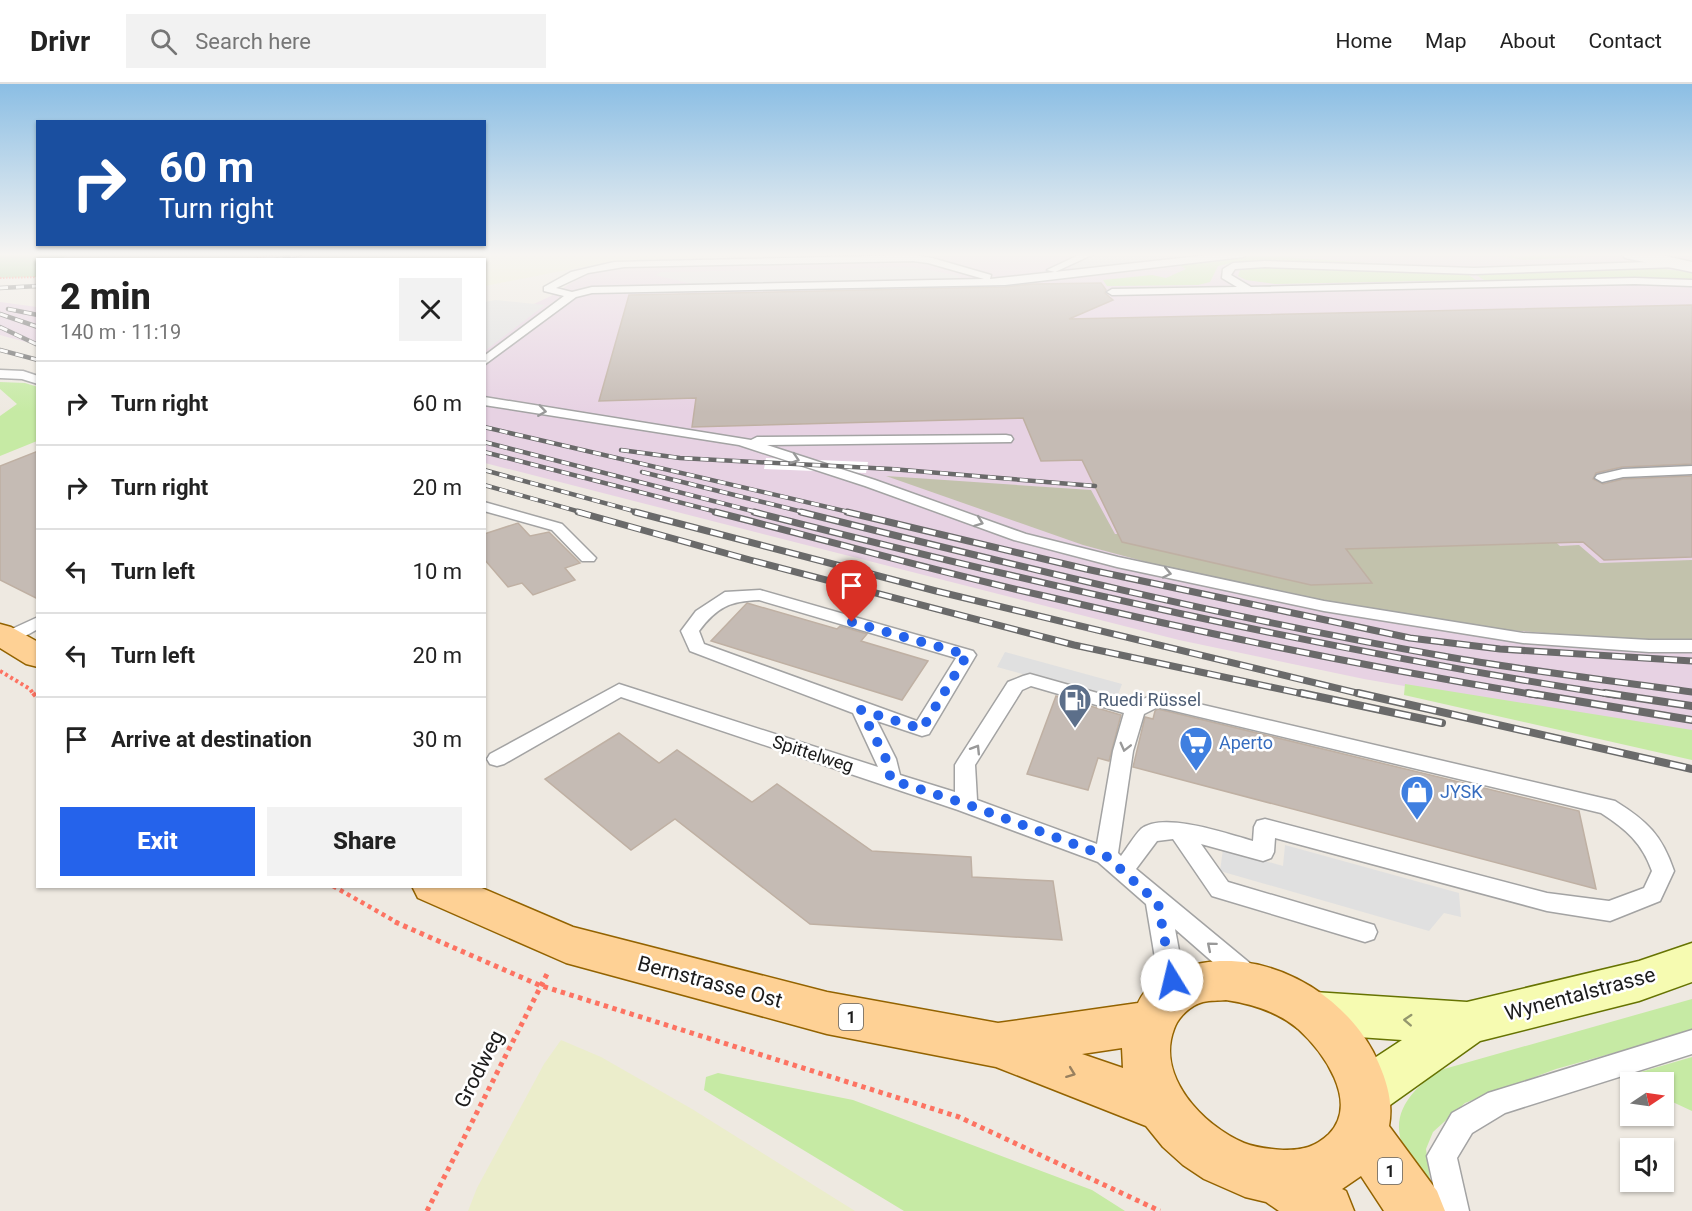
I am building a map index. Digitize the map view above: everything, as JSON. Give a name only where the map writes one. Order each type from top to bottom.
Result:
[{"type":"main road","points":[[3,636],[36,656]]},
{"type":"main road","name":"Bernstrasse Ost","points":[[438,888],[566,944],[827,1013],[997,1045],[1164,1108]]},
{"type":"main road","name":"Wynentalstrasse","points":[[1314,1013],[1467,1023],[1639,981],[1692,962]]},
{"type":"main road","points":[[1226,980],[1256,984],[1286,995],[1314,1013],[1332,1030],[1347,1050],[1358,1071],[1363,1112],[1350,1153],[1331,1167],[1306,1176],[1277,1177],[1244,1170],[1213,1155],[1186,1134],[1164,1108],[1152,1086],[1146,1063],[1145,1041],[1162,1008],[1197,983],[1226,980]]},
{"type":"main road","name":"Bernstrasse Ost","points":[[997,1045],[1162,1008]]},
{"type":"main road","name":"Wynentalstrasse","points":[[1363,1112],[1467,1023]]},
{"type":"main road","name":"1","points":[[1363,1112],[1417,1211]]},
{"type":"main road","points":[[1277,1177],[1326,1211]]},
{"type":"lane","points":[[489,358],[558,307]]},
{"type":"lane","points":[[0,374],[23,375],[36,379]]},
{"type":"lane","points":[[486,401],[741,441],[1006,440]]},
{"type":"lane","points":[[741,441],[870,483],[1020,537],[1117,562],[1324,606],[1523,638],[1649,646],[1692,646]]},
{"type":"lane","points":[[1602,478],[1623,473],[1692,470]]},
{"type":"lane","points":[[486,507],[557,527],[588,558]]},
{"type":"lane","points":[[861,710],[922,729],[967,655],[760,595],[731,596],[702,615],[690,631],[696,647],[861,710],[886,759],[891,780]]},
{"type":"lane","points":[[3,636],[36,623]]},
{"type":"lane","points":[[966,804],[965,765],[1015,686],[1030,680],[1135,710],[1156,700],[1607,807],[1637,825],[1656,850],[1663,871],[1652,894],[1610,911],[1546,902],[1265,827],[1263,852],[1179,830],[1150,834],[1114,863]]},
{"type":"lane","name":"Spittelweg","points":[[497,759],[619,690],[966,804],[1114,863],[1158,903],[1256,984]]},
{"type":"lane","points":[[1114,863],[1124,751],[1135,710]]},
{"type":"lane","points":[[1179,830],[1220,890],[1365,932]]},
{"type":"lane","points":[[1158,903],[1162,1008]]},
{"type":"lane","points":[[1454,1211],[1442,1156],[1462,1123],[1498,1102],[1692,1042]]},
{"type":"path","points":[[0,671],[30,689],[36,696]]},
{"type":"path","points":[[336,888],[395,922],[539,985],[960,1117],[1160,1211]]},
{"type":"path","name":"Grodweg","points":[[427,1211],[539,985],[566,944]]},
{"type":"shaded area","points":[[0,307],[36,307],[36,345],[0,335]]},
{"type":"shaded area","points":[[486,307],[543,307],[486,350]]},
{"type":"shaded area","points":[[528,307],[1692,307],[1692,736],[1364,679],[1179,640],[486,463],[486,317]]},
{"type":"shaded area","points":[[1438,433],[1560,546],[1579,545],[1600,563],[1692,560],[1692,640],[1648,642],[1485,628],[1400,617],[1176,570],[1083,545],[886,476],[1091,490],[1115,534],[1311,530]]},
{"type":"shaded area","points":[[1005,652],[1122,684],[1116,700],[997,667]]},
{"type":"shaded area","points":[[1285,845],[1459,893],[1461,917],[1444,913],[1429,931],[1220,871],[1223,849],[1283,866]]},
{"type":"shaded area","points":[[561,1040],[601,1057],[692,1109],[855,1211],[468,1211],[477,1188],[544,1064]]},
{"type":"green space","points":[[0,382],[25,383],[36,386],[36,441],[0,456],[0,416],[17,404],[0,389]]},
{"type":"green space","points":[[1405,684],[1692,730],[1692,760],[1404,695]]},
{"type":"green space","points":[[1692,999],[1692,1031],[1556,1069],[1465,1103],[1433,1132],[1426,1149],[1431,1187],[1404,1148],[1399,1123],[1407,1101],[1424,1083],[1444,1069]]},
{"type":"green space","points":[[1692,1057],[1692,1111],[1674,1103],[1674,1072],[1641,1072]]},
{"type":"green space","points":[[718,1073],[853,1100],[1092,1190],[1125,1211],[904,1211],[704,1090],[706,1077]]},
{"type":"pier","points":[[766,458],[868,462],[866,473],[764,469]]},
{"type":"building","points":[[626,307],[1098,307],[1069,319],[1692,307],[1692,464],[1622,467],[1596,473],[1593,479],[1603,484],[1623,479],[1692,476],[1692,557],[1604,560],[1583,542],[1346,549],[1372,583],[1311,585],[1122,542],[1082,460],[1041,461],[1023,418],[692,427],[696,398],[599,401]]},
{"type":"building","points":[[36,452],[36,598],[0,580],[0,466]]},
{"type":"building","points":[[518,523],[530,536],[549,532],[580,563],[565,568],[575,580],[533,595],[522,583],[508,587],[486,561],[486,533]]},
{"type":"building","points":[[747,603],[837,629],[840,626],[867,634],[861,641],[928,661],[902,700],[711,641]]},
{"type":"building","name":"Ruedi Rüssel","points":[[1056,696],[1121,715],[1109,761],[1098,758],[1088,790],[1027,774]]},
{"type":"building","points":[[1158,709],[1579,811],[1596,889],[1133,767],[1145,717],[1153,719]]},
{"type":"building","points":[[619,733],[659,763],[677,750],[752,802],[777,784],[872,851],[971,857],[972,877],[1053,881],[1062,940],[810,924],[675,819],[631,850],[545,779]]},
{"type":"railway","points":[[8,309],[36,315]]},
{"type":"railway","points":[[0,314],[36,326]]},
{"type":"railway","points":[[0,327],[36,344]]},
{"type":"railway","points":[[0,350],[36,359]]},
{"type":"railway","points":[[486,427],[853,513]]},
{"type":"railway","points":[[486,443],[760,513]]},
{"type":"railway","points":[[621,450],[680,458],[891,469],[1095,486]]},
{"type":"railway","points":[[486,453],[721,513]]},
{"type":"railway","points":[[486,471],[641,513]]},
{"type":"railway","points":[[642,472],[807,513]]},
{"type":"railway","points":[[486,486],[584,513]]},
{"type":"railway","points":[[578,512],[750,560],[1074,645],[1308,695]]},
{"type":"railway","points":[[635,512],[936,591],[1365,695]]},
{"type":"railway","points":[[715,512],[965,577],[1171,625],[1353,662],[1537,695]]},
{"type":"railway","points":[[754,512],[1075,590],[1290,637],[1615,695]]},
{"type":"railway","points":[[801,512],[1040,571],[1281,625],[1474,661],[1692,692]]},
{"type":"railway","points":[[847,512],[1086,569],[1410,638],[1500,649],[1692,661]]},
{"type":"railway","points":[[1301,693],[1442,723]]},
{"type":"railway","points":[[1358,693],[1692,769]]},
{"type":"railway","points":[[1528,693],[1692,720]]},
{"type":"railway","points":[[1605,693],[1692,706]]},
{"type":"place","name":"Ruedi Rüssel","points":[[1075,729]]},
{"type":"place","name":"Aperto","points":[[1196,772]]},
{"type":"place","name":"JYSK","points":[[1417,821]]},
{"type":"route","points":[[852,622],[967,655],[922,729],[861,710],[886,759],[891,780],[966,804],[1106,856],[1158,903],[1172,980]]}]
